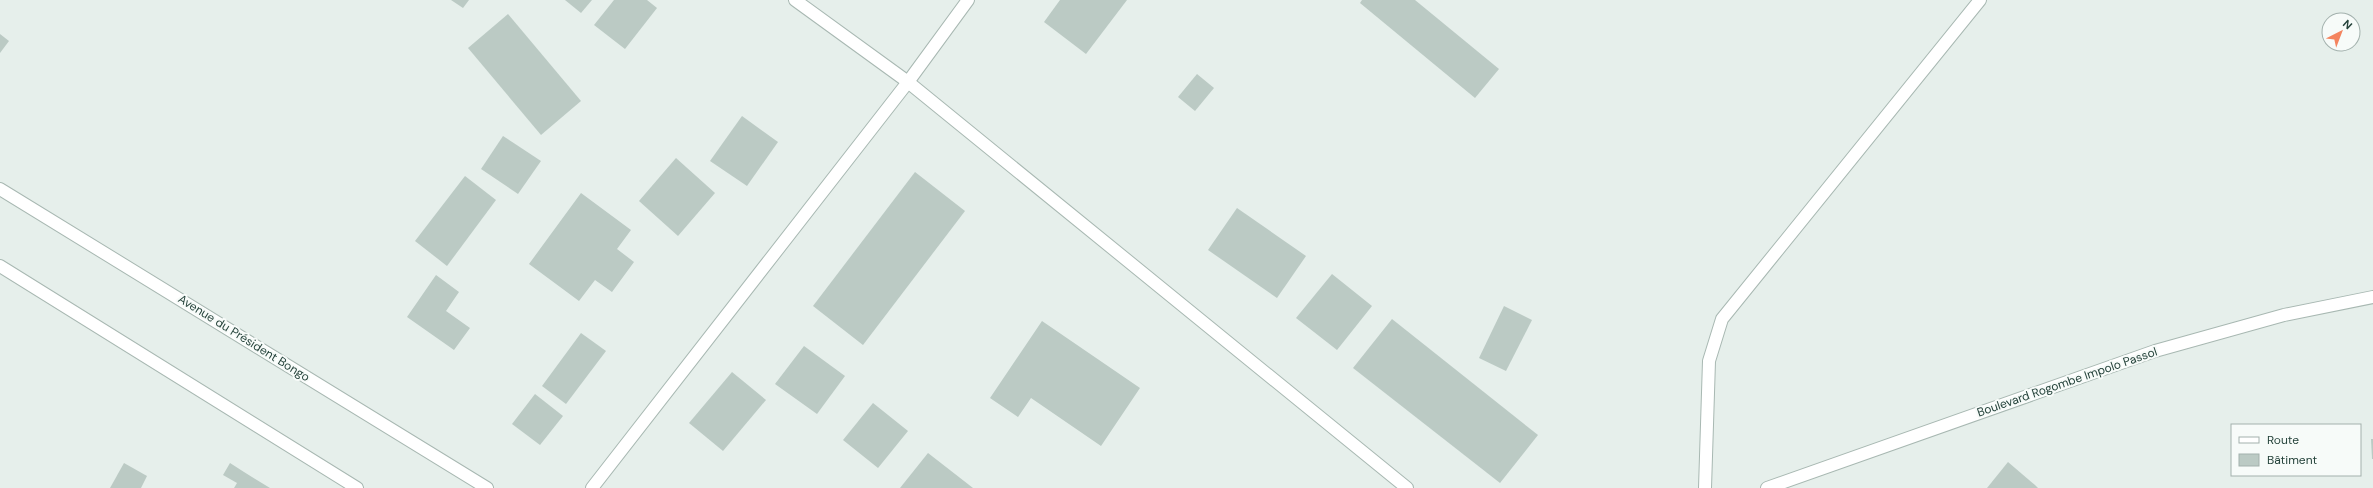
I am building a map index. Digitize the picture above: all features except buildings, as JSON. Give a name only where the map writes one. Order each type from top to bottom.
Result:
[{"type":"street","points":[[795,0],[908,82],[1407,488]]},
{"type":"street","points":[[592,488],[908,82],[968,0]]},
{"type":"street","points":[[1704,488],[1709,361],[1722,320],[1980,0]]},
{"type":"street","name":"Avenue du Président Bongo","points":[[0,189],[487,488]]},
{"type":"street","points":[[0,266],[357,488]]},
{"type":"street","name":"Boulevard Rogombe Impolo Passol","points":[[1767,488],[2155,351],[2284,315],[2373,297]]}]
